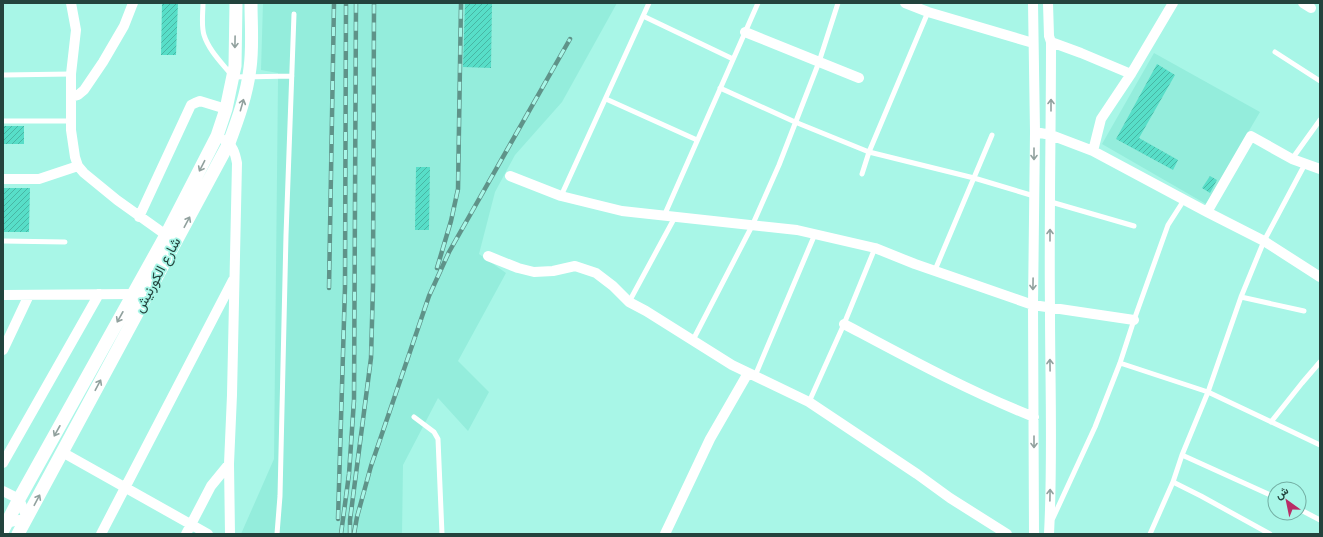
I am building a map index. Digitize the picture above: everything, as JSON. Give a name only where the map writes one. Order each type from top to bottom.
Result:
[{"type":"street","points":[[71,3],[76,30],[71,74],[71,138],[78,166],[84,173],[117,200],[166,235]]},
{"type":"street","points":[[71,97],[78,95],[84,90],[104,62],[124,26],[133,3]]},
{"type":"street","name":"شارع الكورنيش","points":[[4,525],[166,235],[217,136],[226,109],[235,66],[236,3]]},
{"type":"street","name":"شارع الكورنيش","points":[[18,534],[229,143],[239,116],[249,77],[251,3]]},
{"type":"street","points":[[905,3],[1033,43]]},
{"type":"street","points":[[1033,3],[1034,534]]},
{"type":"street","points":[[1048,3],[1049,36],[1051,42],[1051,441],[1049,529]]},
{"type":"street","points":[[1093,151],[1101,119],[1131,74],[1173,3]]},
{"type":"street","points":[[745,32],[859,78]]},
{"type":"street","points":[[1051,42],[1131,74]]},
{"type":"street","points":[[139,216],[192,105],[200,101],[226,109]]},
{"type":"street","points":[[1034,132],[1051,135],[1093,151],[1264,242],[1320,277]]},
{"type":"street","points":[[217,136],[229,143],[235,152],[238,163],[229,464],[230,534]]},
{"type":"street","points":[[1207,212],[1251,136],[1292,159],[1320,170]]},
{"type":"street","points":[[3,179],[39,179],[78,166]]},
{"type":"street","points":[[510,176],[561,196],[622,211],[797,230],[815,234],[875,248],[915,264],[936,270],[1033,305],[1134,320]]},
{"type":"street","points":[[488,256],[518,268],[534,272],[553,271],[575,266],[596,273],[629,302],[732,365],[809,402],[917,474],[950,498],[1007,534]]},
{"type":"street","points":[[101,534],[234,278]]},
{"type":"street","points":[[3,463],[99,294]]},
{"type":"street","points":[[3,295],[133,294]]},
{"type":"street","points":[[3,350],[6,339],[29,295]]},
{"type":"street","points":[[844,324],[965,388],[994,402],[1034,417]]},
{"type":"street","points":[[664,534],[710,439],[751,374]]},
{"type":"street","points":[[62,452],[208,534]]},
{"type":"street","points":[[186,534],[211,486],[229,464]]},
{"type":"street","points":[[3,490],[19,498],[27,518],[4,525]]},
{"type":"lane","points":[[203,3],[202,26],[208,45],[233,77],[292,76]]},
{"type":"lane","points":[[561,196],[649,3]]},
{"type":"lane","points":[[629,302],[670,216],[697,140],[758,3]]},
{"type":"lane","points":[[693,340],[752,226],[779,165],[819,62],[838,3]]},
{"type":"lane","points":[[862,174],[924,8]]},
{"type":"lane","points":[[277,534],[280,496],[286,235],[294,14]]},
{"type":"lane","points":[[643,16],[733,59]]},
{"type":"lane","points":[[1275,52],[1320,81]]},
{"type":"lane","points":[[3,75],[71,74]]},
{"type":"lane","points":[[720,88],[796,122],[869,152],[974,178],[1034,196]]},
{"type":"lane","points":[[606,99],[697,140]]},
{"type":"lane","points":[[1292,159],[1320,120]]},
{"type":"lane","points":[[3,121],[71,121]]},
{"type":"lane","points":[[936,270],[992,135]]},
{"type":"lane","points":[[1150,534],[1173,482],[1182,454],[1208,392],[1241,297],[1264,242],[1304,164]]},
{"type":"lane","points":[[1049,529],[1095,427],[1120,363],[1168,225],[1184,200]]},
{"type":"lane","points":[[1051,202],[1134,226]]},
{"type":"lane","points":[[751,374],[815,234]]},
{"type":"lane","points":[[3,241],[65,242]]},
{"type":"lane","points":[[809,402],[844,324],[875,248]]},
{"type":"lane","points":[[1241,297],[1304,311]]},
{"type":"lane","points":[[1271,422],[1320,362]]},
{"type":"lane","points":[[1120,363],[1208,392],[1320,445]]},
{"type":"lane","points":[[414,417],[434,432],[438,439],[442,534]]},
{"type":"lane","points":[[1182,454],[1267,493]]},
{"type":"lane","points":[[1173,482],[1202,496],[1270,534]]},
{"type":"lane","points":[[1307,513],[1320,520]]},
{"type":"shaded area","points":[[263,3],[617,3],[562,102],[515,155],[495,192],[479,254],[506,273],[458,361],[489,392],[468,431],[438,398],[403,465],[402,534],[241,534],[274,459],[278,73],[261,70]]},
{"type":"shaded area","points":[[1154,53],[1260,112],[1206,204],[1102,144]]},
{"type":"building","points":[[162,3],[178,3],[176,55],[161,55]]},
{"type":"building","points":[[465,3],[492,3],[491,68],[463,67]]},
{"type":"building","points":[[1157,64],[1175,75],[1139,138],[1178,160],[1173,170],[1116,139]]},
{"type":"building","points":[[3,126],[24,126],[24,144],[3,144]]},
{"type":"building","points":[[416,167],[430,167],[429,230],[415,230]]},
{"type":"building","points":[[1210,176],[1217,180],[1210,193],[1202,188]]},
{"type":"building","points":[[3,188],[30,188],[29,232],[3,232]]},
{"type":"railway","points":[[329,288],[334,3]]},
{"type":"railway","points":[[338,519],[345,287],[346,3]]},
{"type":"railway","points":[[341,534],[349,474],[354,400],[356,3]]},
{"type":"railway","points":[[350,534],[350,520],[371,358],[373,286],[374,3]]},
{"type":"railway","points":[[437,268],[451,221],[458,189],[461,3]]},
{"type":"railway","points":[[354,534],[357,517],[371,466],[429,296],[449,252],[570,39]]}]
